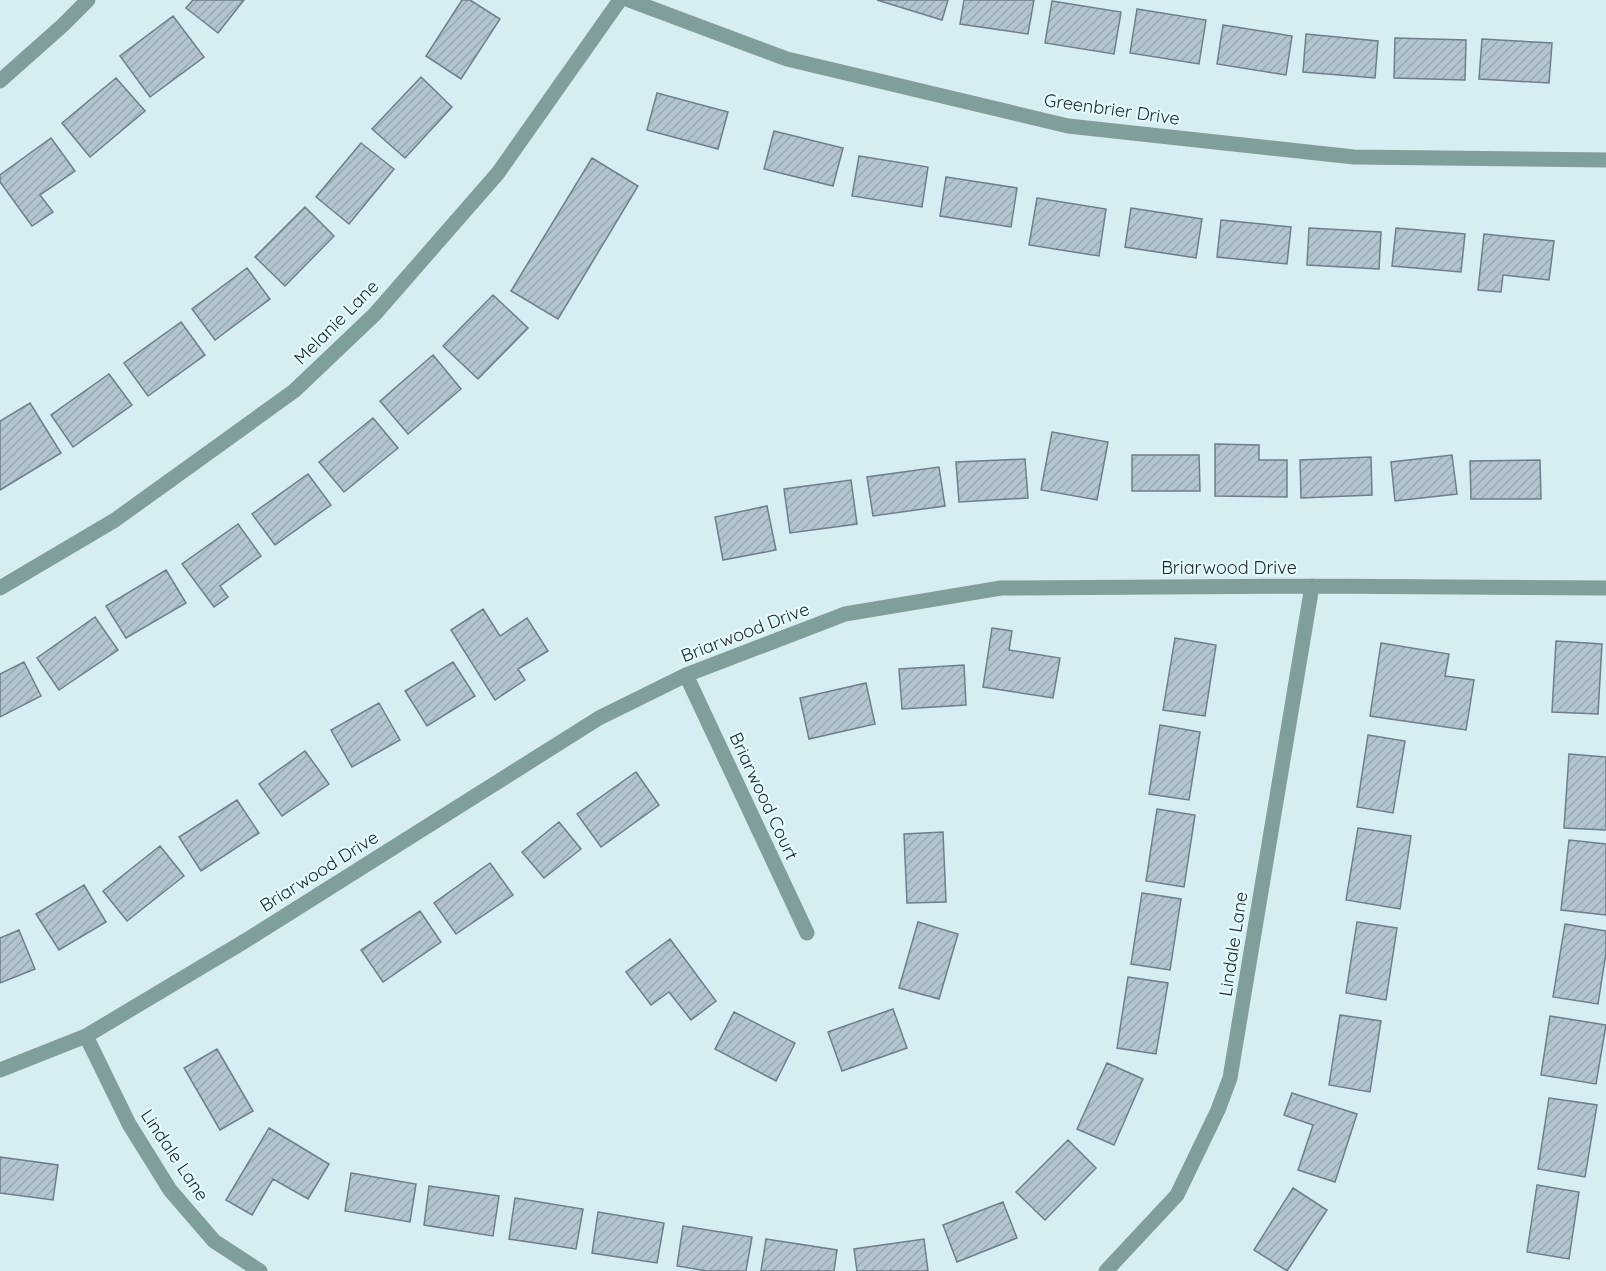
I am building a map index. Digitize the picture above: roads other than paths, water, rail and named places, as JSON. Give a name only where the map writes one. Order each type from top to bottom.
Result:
[{"type":"street","points":[[0,81],[88,0]]},
{"type":"street","name":"Melanie Lane","points":[[0,588],[115,520],[294,391],[375,314],[498,173],[620,0]]},
{"type":"street","name":"Greenbrier Drive","points":[[629,0],[787,59],[1068,126],[1354,157],[1606,160]]},
{"type":"street","name":"Briarwood Drive","points":[[0,1070],[86,1036],[245,941],[598,718],[686,675],[845,614],[1001,588],[1312,586],[1606,588]]},
{"type":"street","name":"Lindale Lane","points":[[1106,1271],[1177,1195],[1218,1110],[1230,1078],[1312,586]]},
{"type":"street","name":"Briarwood Court","points":[[686,675],[807,933]]},
{"type":"street","name":"Lindale Lane","points":[[86,1036],[129,1124],[170,1190],[214,1241],[260,1271]]}]
